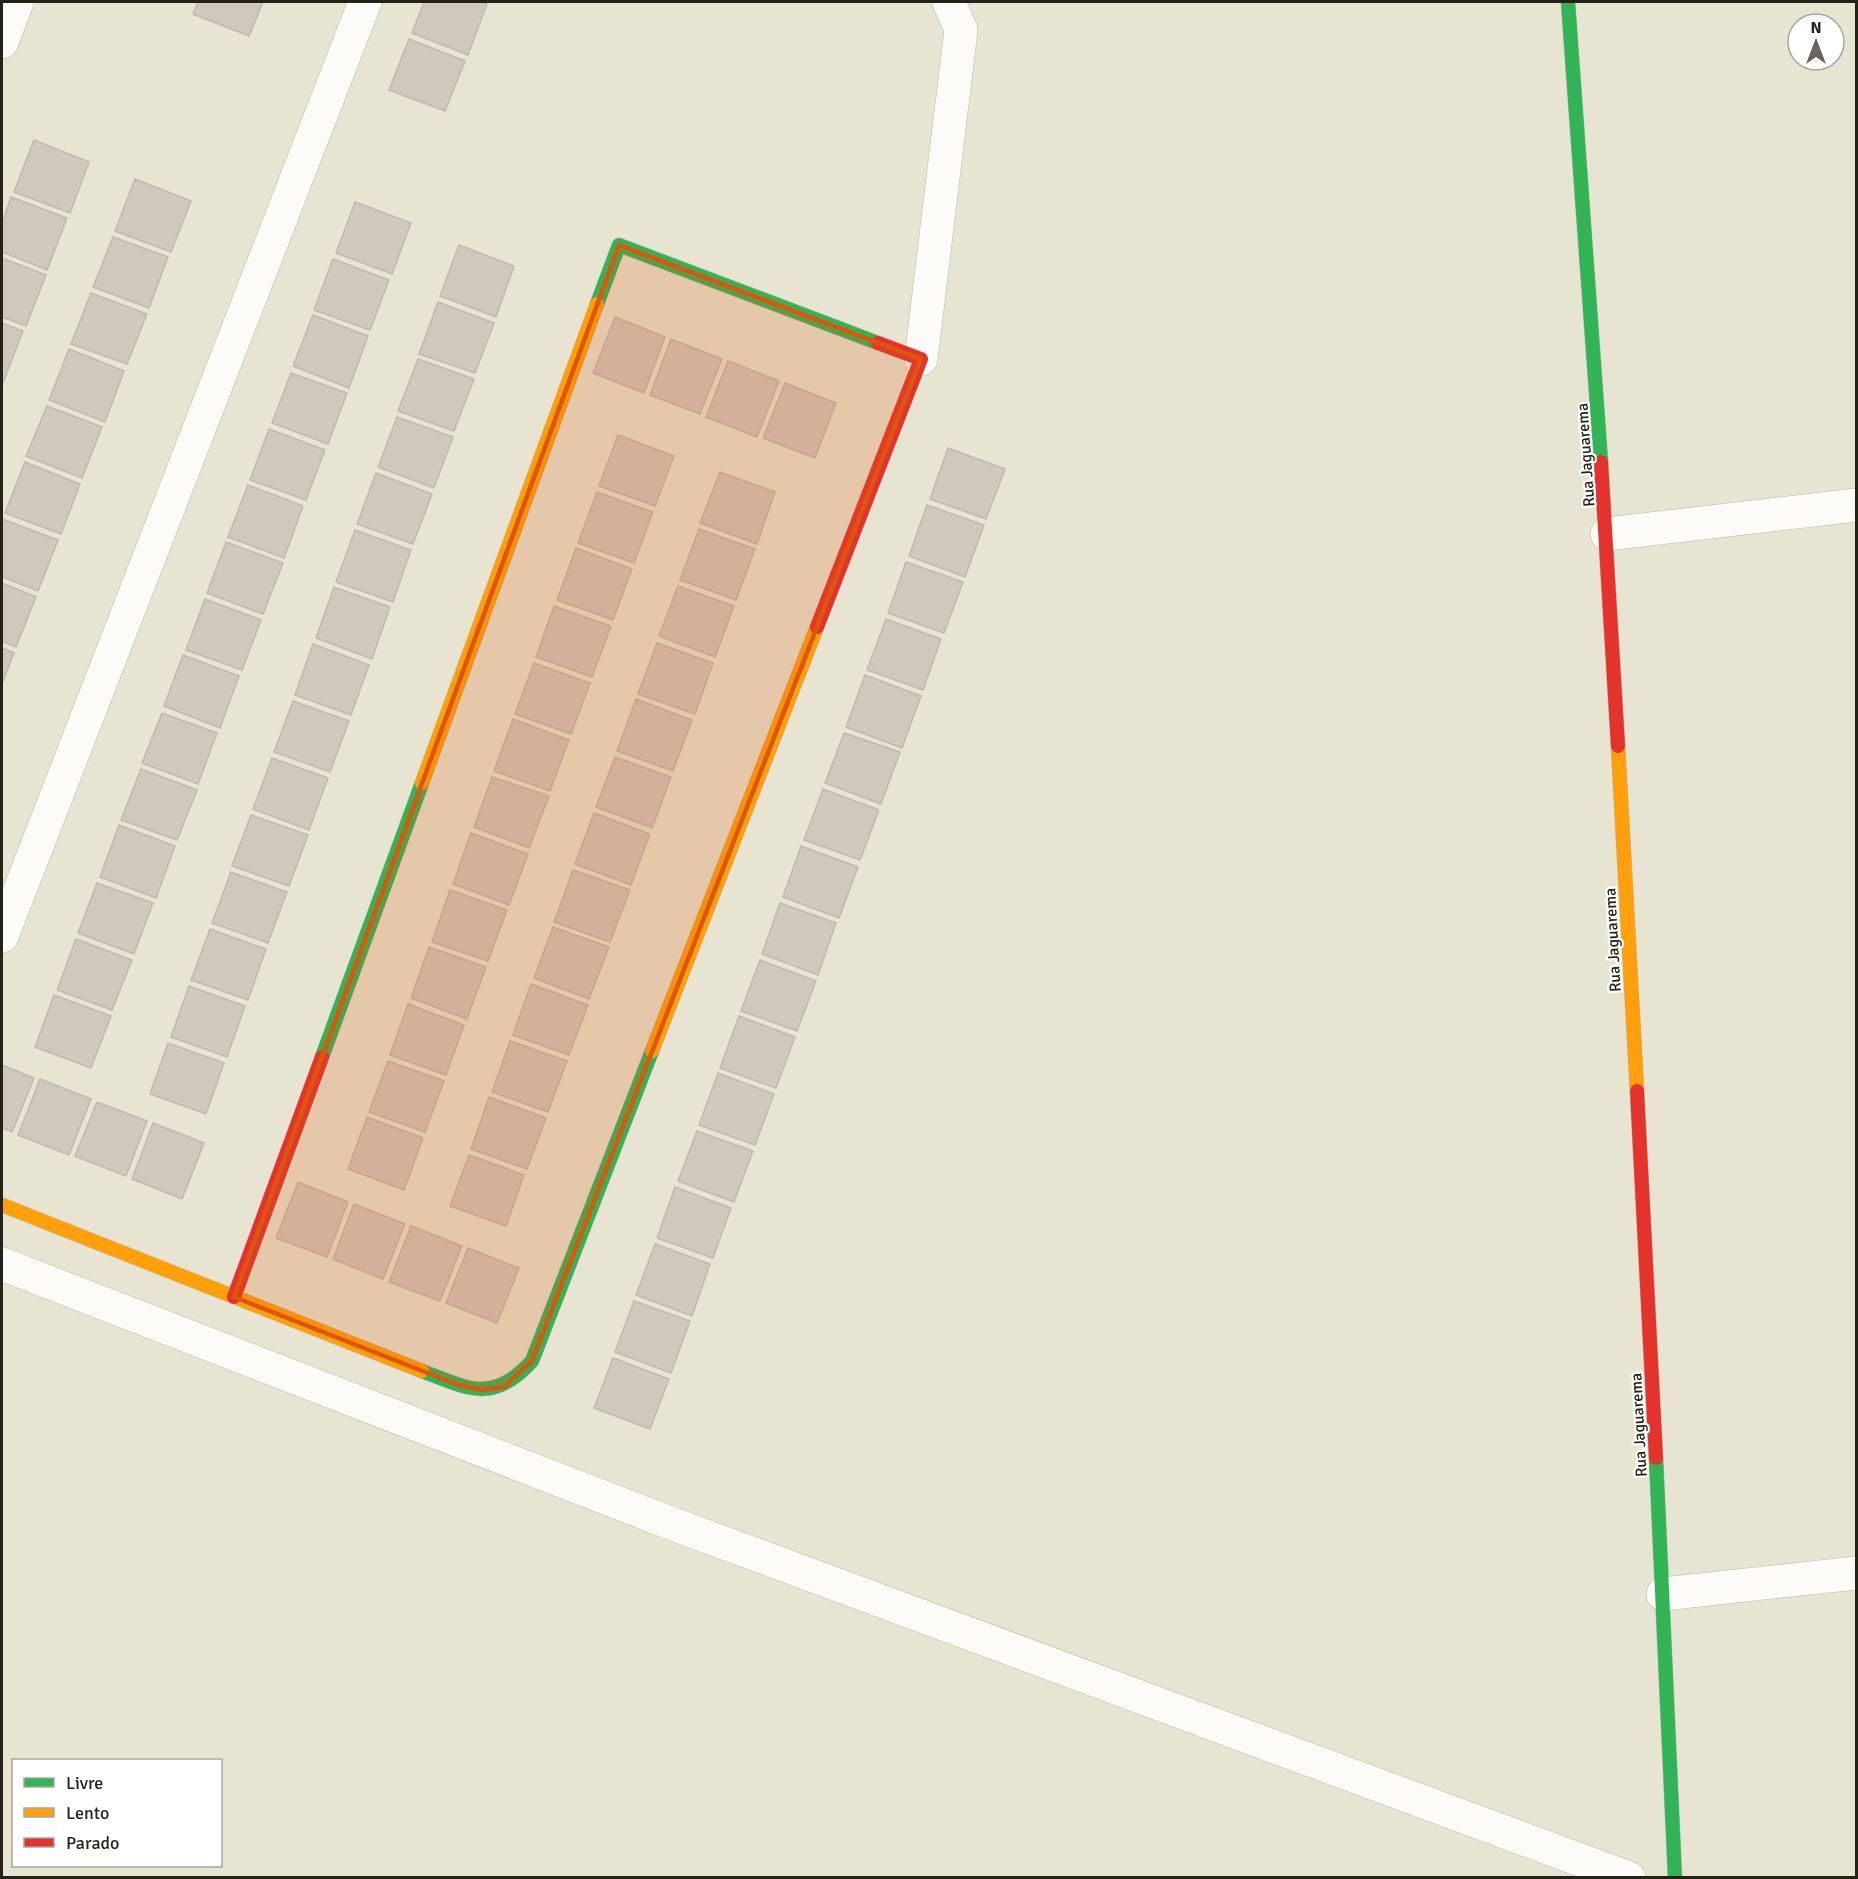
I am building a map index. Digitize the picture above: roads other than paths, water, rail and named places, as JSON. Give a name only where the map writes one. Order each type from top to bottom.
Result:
[{"type":"street","points":[[2,42],[17,2]]},
{"type":"street","points":[[2,936],[365,2]]},
{"type":"street","points":[[2,1205],[458,1385],[482,1390],[504,1387],[519,1376],[532,1361],[921,359],[962,30],[949,2]]},
{"type":"street","name":"Rua Jaguarema","points":[[1568,2],[1587,228],[1607,534],[1663,1594],[1675,1878]]},
{"type":"street","points":[[234,1297],[619,245],[921,359]]},
{"type":"street","points":[[1607,534],[1857,505]]},
{"type":"street","points":[[2,1264],[664,1521],[1629,1878]]},
{"type":"street","points":[[1663,1594],[1857,1573]]}]
